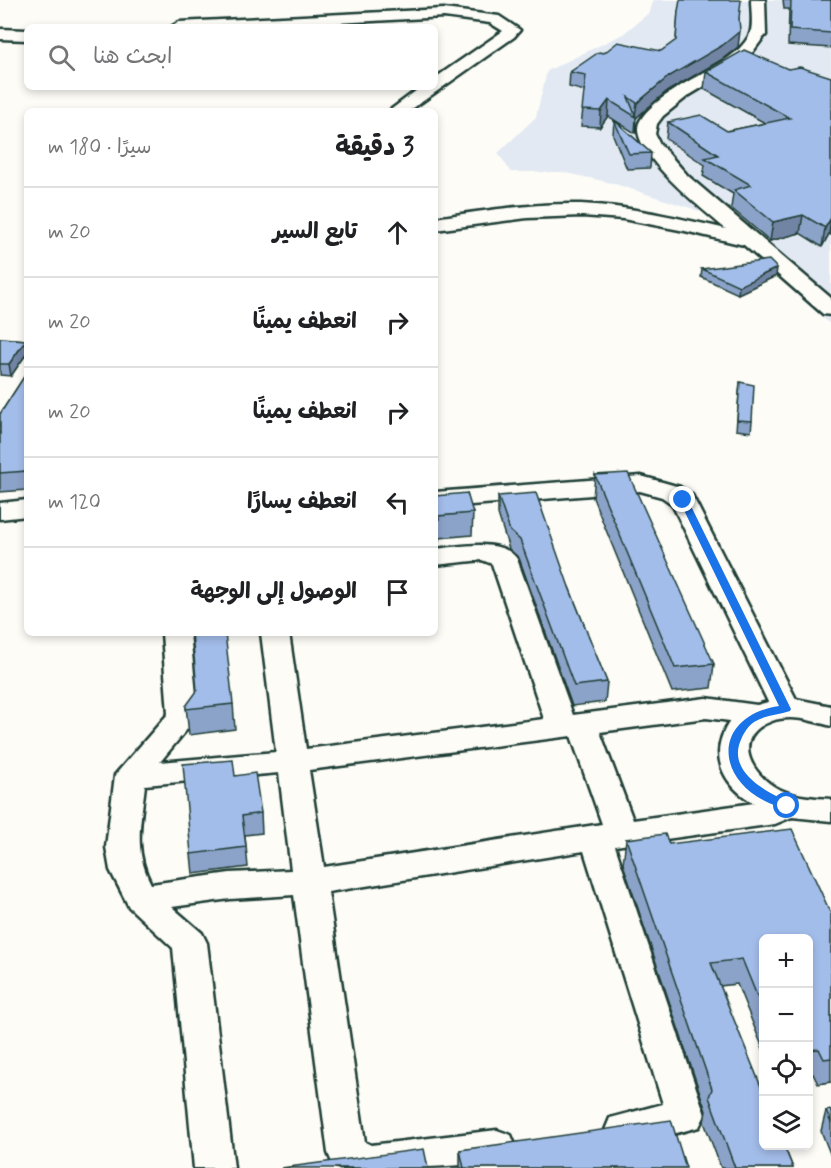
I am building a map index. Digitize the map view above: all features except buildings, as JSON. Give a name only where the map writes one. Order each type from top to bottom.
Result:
[{"type":"lane","points":[[395,0],[402,15]]},
{"type":"lane","points":[[758,0],[758,35],[740,58],[682,92],[665,105],[648,123],[646,134],[652,146],[681,180],[831,309]]},
{"type":"lane","points":[[235,24],[465,14],[494,19],[512,30],[438,83]]},
{"type":"lane","points":[[0,34],[24,35]]},
{"type":"lane","points":[[740,58],[761,65]]},
{"type":"lane","points":[[402,108],[428,90]]},
{"type":"lane","points":[[438,224],[499,214],[582,210],[661,220],[750,240]]},
{"type":"lane","points":[[438,500],[641,483],[671,492],[683,500],[773,712]]},
{"type":"lane","points":[[0,511],[24,508]]},
{"type":"lane","points":[[438,557],[484,552],[504,559],[572,726],[609,835],[686,1115],[597,1136]]},
{"type":"lane","points":[[176,636],[183,716],[131,775],[122,847],[128,870],[141,898],[190,943],[214,1168]]},
{"type":"lane","points":[[275,636],[347,1153],[371,1162],[526,1144]]},
{"type":"lane","points":[[131,775],[293,761],[706,708],[773,712],[816,711],[831,716]]},
{"type":"lane","points":[[773,712],[749,720],[737,733],[732,750],[736,767],[748,783],[765,796],[787,806],[811,810],[831,810]]},
{"type":"lane","points":[[141,898],[230,886],[309,881],[775,812],[787,806]]},
{"type":"shaded area","points":[[653,0],[831,0],[831,325],[703,212],[612,183],[562,172],[511,172],[498,153],[536,117],[547,71],[623,34],[650,12]]},
{"type":"route","points":[[683,500],[786,709],[768,711],[749,720],[737,733],[732,750],[736,767],[748,783],[765,796],[787,806]]}]
